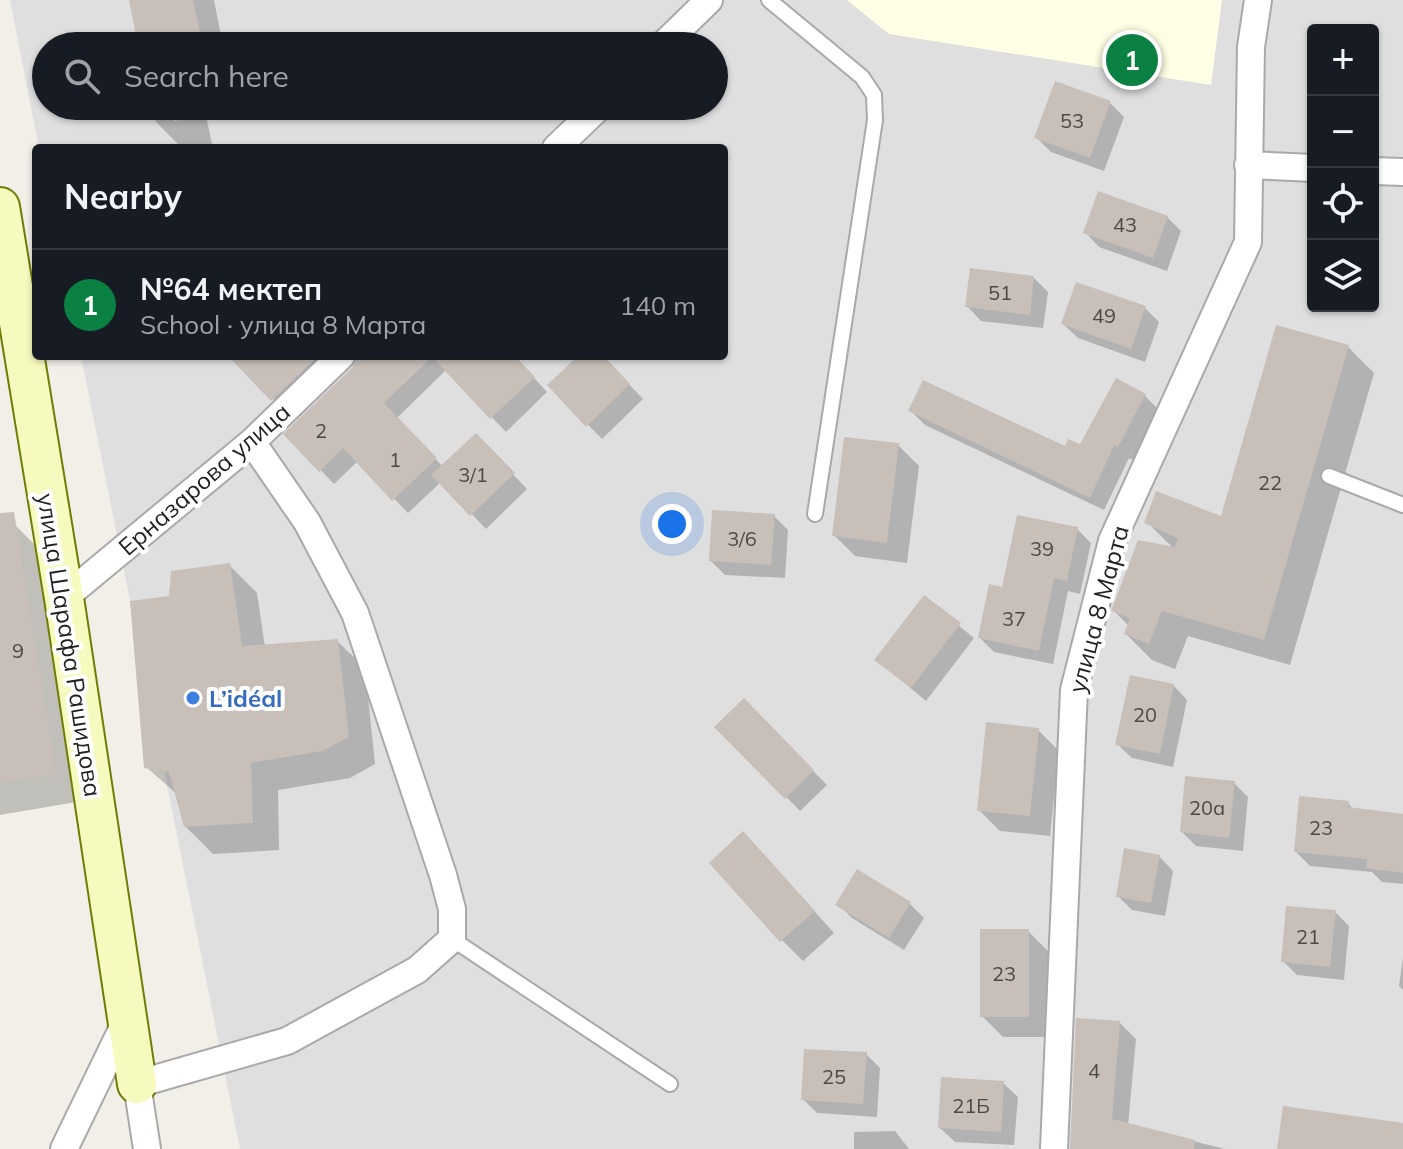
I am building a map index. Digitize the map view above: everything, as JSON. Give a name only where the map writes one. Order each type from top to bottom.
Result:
[{"type":"main road","name":"улица Шарафа Рашидова","points":[[0,207],[64,598],[137,1084]]},
{"type":"street","points":[[676,32],[709,0]]},
{"type":"street","name":"улица 8 Марта","points":[[1054,1149],[1074,690],[1112,541],[1248,242],[1251,47],[1258,0]]},
{"type":"street","points":[[560,144],[585,120]]},
{"type":"street","points":[[1248,165],[1307,168]]},
{"type":"street","points":[[1379,171],[1403,172]]},
{"type":"street","name":"Ерназарова улица","points":[[64,598],[252,442],[337,360]]},
{"type":"street","points":[[147,1149],[137,1084],[287,1041],[417,970],[452,939],[452,909],[443,875],[355,613],[307,522],[252,442]]},
{"type":"street","points":[[64,1149],[127,1019]]},
{"type":"lane","points":[[769,0],[862,77],[874,95],[875,120],[815,514]]},
{"type":"lane","points":[[1329,476],[1403,505]]},
{"type":"lane","points":[[452,939],[670,1084]]},
{"type":"shaded area","points":[[10,0],[1403,0],[1403,1149],[240,1149],[82,360],[728,360],[728,144],[38,144],[34,120],[728,120],[728,32],[32,32],[32,112]]},
{"type":"shaded area","points":[[847,0],[1222,0],[1211,85],[889,34]]},
{"type":"building","points":[[129,0],[193,0],[200,32],[135,32]]},
{"type":"building","points":[[1055,81],[1111,101],[1090,158],[1034,138]]},
{"type":"building","points":[[1098,191],[1168,216],[1153,258],[1083,233]]},
{"type":"building","points":[[970,268],[1034,276],[1030,315],[965,307]]},
{"type":"building","points":[[1076,282],[1146,306],[1131,349],[1061,324]]},
{"type":"building","points":[[1276,325],[1349,345],[1264,640],[1162,611],[1149,644],[1124,634],[1130,618],[1111,611],[1138,540],[1175,547],[1178,538],[1144,523],[1156,491],[1221,516]]},
{"type":"building","points":[[232,360],[314,360],[271,401]]},
{"type":"building","points":[[355,360],[429,360],[384,403],[437,458],[392,501],[343,448],[319,472],[283,434],[352,368]]},
{"type":"building","points":[[435,360],[519,360],[535,377],[490,419]]},
{"type":"building","points":[[574,360],[608,360],[630,384],[586,427],[547,385]]},
{"type":"building","points":[[1116,378],[1146,394],[1118,447],[1114,445],[1090,498],[908,411],[923,380],[1065,446],[1068,439],[1080,444]]},
{"type":"building","points":[[476,433],[515,473],[470,516],[431,475]]},
{"type":"building","points":[[844,437],[899,443],[887,543],[832,536]]},
{"type":"building","points":[[712,510],[775,514],[771,565],[709,561]]},
{"type":"building","points":[[14,512],[56,774],[0,783],[0,513]]},
{"type":"building","points":[[1017,515],[1078,527],[1067,581],[1054,578],[1039,651],[978,638],[989,584],[1002,587]]},
{"type":"building","points":[[230,563],[242,646],[338,639],[349,737],[322,751],[251,763],[253,823],[184,827],[169,772],[144,768],[130,601],[169,596],[171,571]]},
{"type":"building","points":[[924,595],[961,623],[911,688],[874,660]]},
{"type":"building","points":[[1130,675],[1174,684],[1160,754],[1115,745]]},
{"type":"building","points":[[744,698],[814,770],[785,799],[714,727]]},
{"type":"building","points":[[986,722],[1039,728],[1030,816],[977,811]]},
{"type":"building","points":[[1185,776],[1235,781],[1229,838],[1180,832]]},
{"type":"building","points":[[1299,796],[1349,801],[1348,807],[1403,814],[1403,873],[1366,868],[1367,859],[1294,852]]},
{"type":"building","points":[[743,831],[815,911],[780,942],[709,863]]},
{"type":"building","points":[[1124,848],[1160,855],[1151,903],[1116,897]]},
{"type":"building","points":[[857,869],[911,902],[889,938],[835,905]]},
{"type":"building","points":[[1286,906],[1336,910],[1330,967],[1281,962]]},
{"type":"building","points":[[980,929],[1029,929],[1029,1017],[980,1017]]},
{"type":"building","points":[[1076,1018],[1120,1021],[1112,1119],[1195,1140],[1194,1149],[1070,1149]]},
{"type":"building","points":[[804,1049],[867,1052],[863,1104],[801,1100]]},
{"type":"building","points":[[941,1077],[1004,1081],[1001,1132],[938,1128]]},
{"type":"building","points":[[1283,1106],[1403,1123],[1403,1149],[1277,1149]]},
{"type":"place","name":"№64 мектеп","points":[[1132,60]]},
{"type":"place","name":"L’idéal","points":[[193,698]]}]
